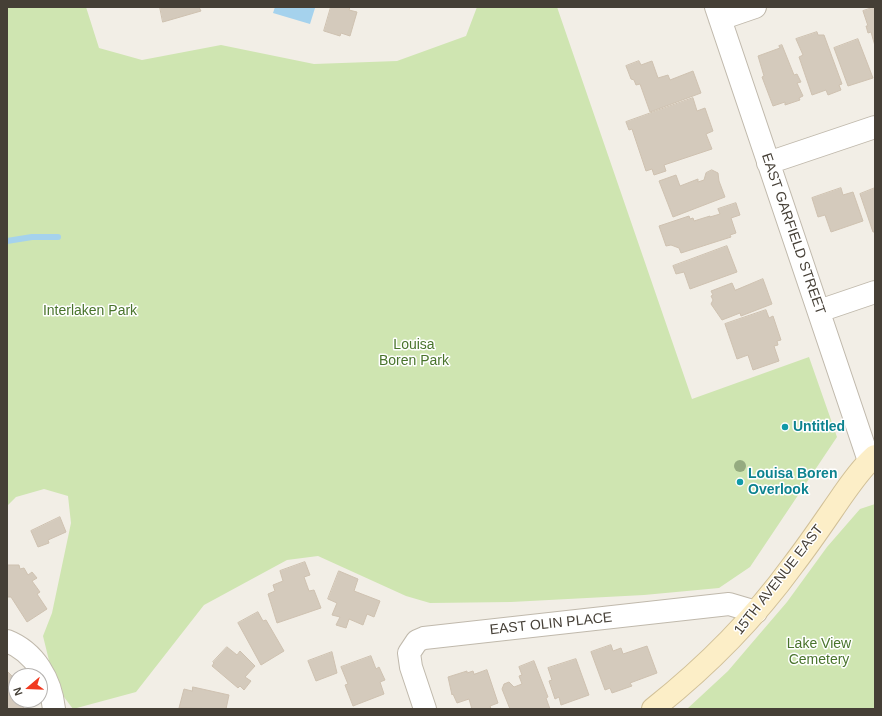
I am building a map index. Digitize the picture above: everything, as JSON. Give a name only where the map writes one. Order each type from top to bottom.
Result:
[{"type":"street","points":[[718,13],[755,7]]},
{"type":"street","name":"EAST GARFIELD STREET","points":[[718,13],[819,311],[872,459]]},
{"type":"street","points":[[768,163],[875,127]]},
{"type":"street","points":[[819,311],[875,292]]},
{"type":"street","name":"15TH AVENUE EAST","points":[[654,709],[713,658],[756,612],[872,459]]},
{"type":"street","name":"EAST OLIN PLACE","points":[[425,709],[411,667],[409,653],[417,641],[424,638],[729,604],[756,612]]},
{"type":"street","points":[[7,641],[23,651],[38,664],[47,681],[54,709]]},
{"type":"green space","name":"Louisa Boren Park","points":[[7,7],[86,7],[99,48],[142,60],[221,45],[314,64],[397,61],[466,36],[477,7],[557,7],[692,399],[809,357],[837,437],[750,567],[719,588],[644,595],[511,602],[430,603],[406,596],[318,556],[287,560],[204,605],[136,692],[73,709],[55,685],[43,636],[52,613],[71,523],[68,496],[44,489],[16,497],[7,506]]},
{"type":"green space","name":"Lake View Cemetery","points":[[875,504],[875,709],[687,709],[728,671],[787,602],[827,547],[860,509]]},
{"type":"water","points":[[275,7],[315,8],[310,24],[273,13]]},
{"type":"building","points":[[160,7],[199,7],[201,11],[163,22]]},
{"type":"building","points":[[331,7],[350,7],[349,10],[357,12],[350,36],[341,33],[340,36],[324,31]]},
{"type":"building","points":[[875,7],[875,46],[871,32],[868,33],[866,26],[868,26],[863,11]]},
{"type":"building","points":[[817,32],[818,35],[824,35],[842,84],[839,85],[841,90],[828,95],[826,90],[812,95],[799,57],[803,55],[796,39]]},
{"type":"building","points":[[858,39],[873,78],[848,86],[834,48]]},
{"type":"building","points":[[782,45],[794,75],[797,74],[801,82],[797,83],[803,96],[799,98],[800,100],[785,105],[785,102],[773,106],[762,77],[764,76],[758,56],[780,48],[779,46]]},
{"type":"building","points":[[639,61],[641,65],[652,61],[658,78],[668,75],[670,80],[693,71],[701,93],[650,112],[640,84],[636,85],[634,80],[631,79],[626,66]]},
{"type":"building","points":[[693,98],[697,111],[705,108],[713,131],[706,134],[712,149],[664,165],[666,171],[654,175],[652,169],[646,171],[632,129],[629,130],[626,122]]},
{"type":"building","points":[[712,170],[718,173],[719,181],[725,197],[673,217],[659,181],[676,175],[680,186],[698,179],[698,182],[704,180],[706,173]]},
{"type":"building","points":[[841,188],[843,195],[853,192],[863,221],[831,232],[825,215],[818,217],[812,198]]},
{"type":"building","points":[[875,188],[875,232],[873,232],[860,194]]},
{"type":"building","points":[[736,203],[740,215],[731,218],[736,233],[730,235],[731,237],[681,253],[679,248],[671,245],[666,246],[659,226],[689,216],[690,219],[693,218],[694,221],[710,217],[720,214],[718,209]]},
{"type":"building","points":[[727,246],[737,272],[690,289],[684,272],[676,274],[673,266]]},
{"type":"building","points":[[763,279],[772,304],[741,316],[740,313],[722,320],[711,304],[713,300],[711,296],[713,295],[711,291],[732,283],[735,290]]},
{"type":"building","points":[[766,310],[769,318],[773,316],[781,340],[777,341],[778,345],[774,346],[779,361],[753,370],[748,355],[737,359],[725,324]]},
{"type":"building","points":[[60,517],[66,532],[48,540],[49,543],[38,547],[31,531]]},
{"type":"building","points":[[305,562],[310,575],[304,577],[309,591],[314,590],[321,608],[277,623],[268,594],[275,591],[273,585],[283,581],[280,571]]},
{"type":"building","points":[[7,565],[19,565],[20,569],[24,568],[28,575],[32,572],[37,578],[32,581],[40,592],[37,594],[47,609],[27,622],[11,597],[7,597]]},
{"type":"building","points":[[339,571],[358,579],[354,591],[380,601],[374,617],[367,614],[363,625],[349,619],[346,628],[336,625],[340,617],[332,615],[337,603],[328,599]]},
{"type":"building","points":[[258,612],[263,621],[266,620],[284,651],[261,665],[238,623]]},
{"type":"building","points":[[611,645],[613,651],[621,648],[623,654],[647,646],[657,673],[630,683],[632,686],[612,693],[610,688],[605,690],[591,652]]},
{"type":"building","points":[[227,647],[237,655],[240,651],[255,666],[245,677],[251,681],[244,690],[240,686],[238,688],[212,666],[214,663],[213,662]]},
{"type":"building","points":[[332,652],[337,673],[316,681],[308,661]]},
{"type":"building","points":[[371,656],[376,669],[379,667],[385,680],[380,682],[384,694],[353,706],[345,685],[348,684],[341,667]]},
{"type":"building","points":[[576,659],[589,695],[561,705],[559,697],[555,699],[549,681],[552,680],[548,668]]},
{"type":"building","points":[[534,661],[548,697],[546,698],[550,709],[510,709],[502,689],[504,684],[509,682],[514,687],[522,684],[519,676],[522,675],[519,667]]},
{"type":"building","points":[[487,670],[498,703],[490,706],[491,709],[472,709],[469,699],[457,703],[453,694],[452,695],[448,677],[467,671],[467,673],[473,671],[474,674]]},
{"type":"building","points":[[7,671],[8,708],[24,709],[7,709]]},
{"type":"building","points":[[193,687],[229,695],[226,709],[179,708],[184,689],[192,691]]},
{"type":"waterway","points":[[7,241],[32,237],[58,237]]},
{"type":"place","name":"Untitled","points":[[785,427]]},
{"type":"place","name":"Louisa Boren Overlook","points":[[740,482]]},
{"type":"park label","name":"Interlaken Park","points":[[90,311]]}]
